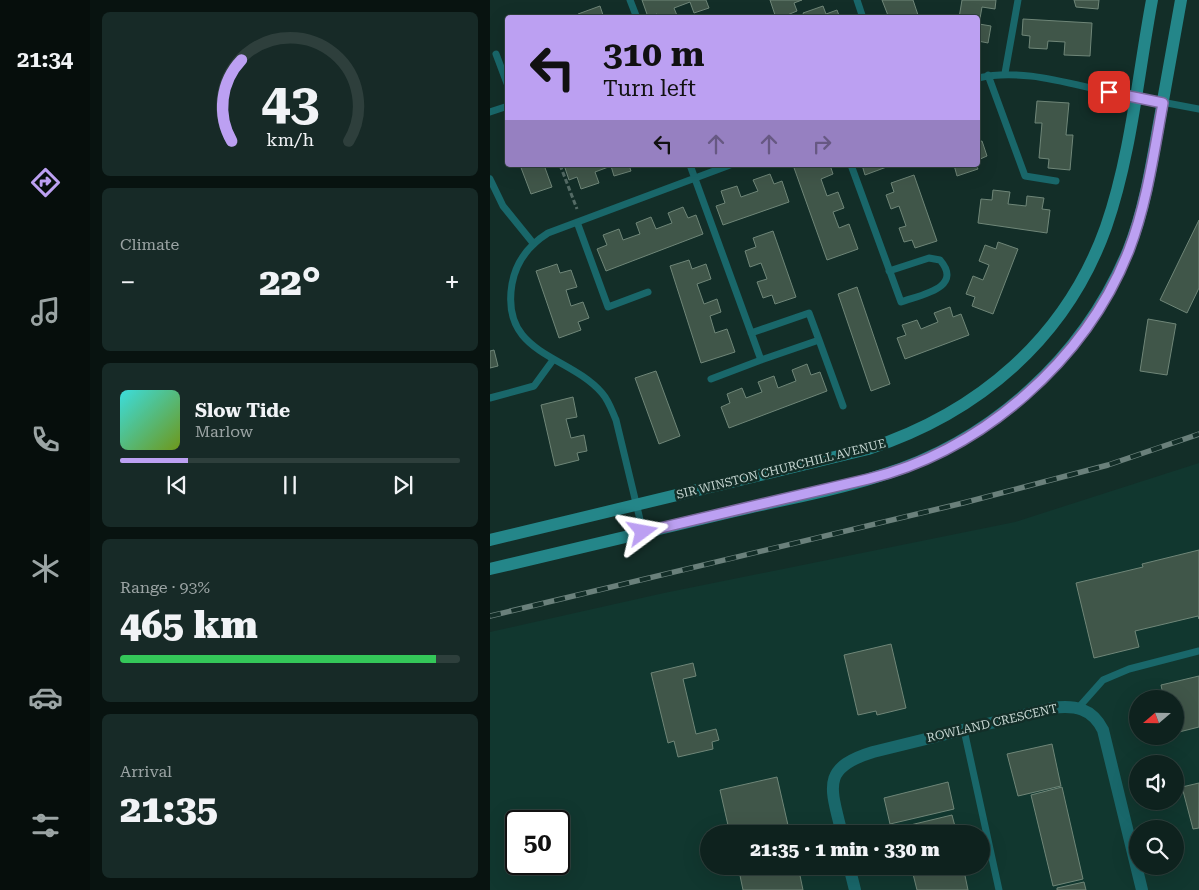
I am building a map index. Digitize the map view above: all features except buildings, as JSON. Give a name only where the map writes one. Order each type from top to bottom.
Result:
[{"type":"main road","name":"SIR WINSTON CHURCHILL AVENUE","points":[[490,540],[846,455],[891,441],[918,430],[957,410],[1000,379],[1020,361],[1045,333],[1069,300],[1092,261],[1114,202],[1152,0]]},
{"type":"main road","points":[[490,569],[881,476],[899,470],[968,437],[1021,399],[1040,381],[1081,334],[1107,293],[1124,260],[1134,234],[1148,184],[1181,0]]},
{"type":"street","points":[[1109,92],[1135,97]]},
{"type":"street","points":[[1079,707],[1097,719],[1107,741],[1142,890]]},
{"type":"street","name":"ROWLAND CRESCENT","points":[[840,825],[833,788],[835,775],[840,766],[859,756],[1052,708],[1079,707]]},
{"type":"street","points":[[851,875],[855,890]]},
{"type":"lane","points":[[630,0],[636,15]]},
{"type":"lane","points":[[857,0],[862,15]]},
{"type":"lane","points":[[1005,73],[1018,0]]},
{"type":"lane","points":[[496,54],[505,78]]},
{"type":"lane","points":[[980,78],[1005,73],[1019,74],[1109,92]]},
{"type":"lane","points":[[988,76],[1025,176],[1056,181]]},
{"type":"lane","points":[[1135,97],[1199,109]]},
{"type":"lane","points":[[490,112],[505,107]]},
{"type":"lane","points":[[691,167],[761,360]]},
{"type":"lane","points":[[643,532],[616,420],[609,404],[603,394],[592,383],[533,347],[525,338],[514,318],[511,306],[515,271],[532,243],[548,232],[724,167]]},
{"type":"lane","points":[[851,167],[901,302],[942,287],[947,280],[948,272],[940,260],[929,258],[890,271]]},
{"type":"lane","points":[[490,179],[503,206],[532,243]]},
{"type":"lane","points":[[577,222],[608,307],[648,292]]},
{"type":"lane","points":[[751,334],[809,313],[843,406]]},
{"type":"lane","points":[[711,379],[819,340]]},
{"type":"lane","points":[[490,398],[534,386],[553,360]]},
{"type":"lane","points":[[1079,707],[1103,680],[1129,669],[1199,651]]},
{"type":"lane","points":[[964,730],[999,890]]},
{"type":"path","points":[[561,167],[577,210]]},
{"type":"shaded area","points":[[1199,463],[1199,890],[490,890],[490,632],[664,593],[1015,522]]},
{"type":"railway","points":[[490,616],[963,503],[1108,465],[1199,434]]},
{"type":"route","points":[[643,532],[881,476],[899,470],[968,437],[1021,399],[1062,357],[1081,334],[1094,314],[1128,252],[1142,210],[1163,103],[1109,92]]}]
